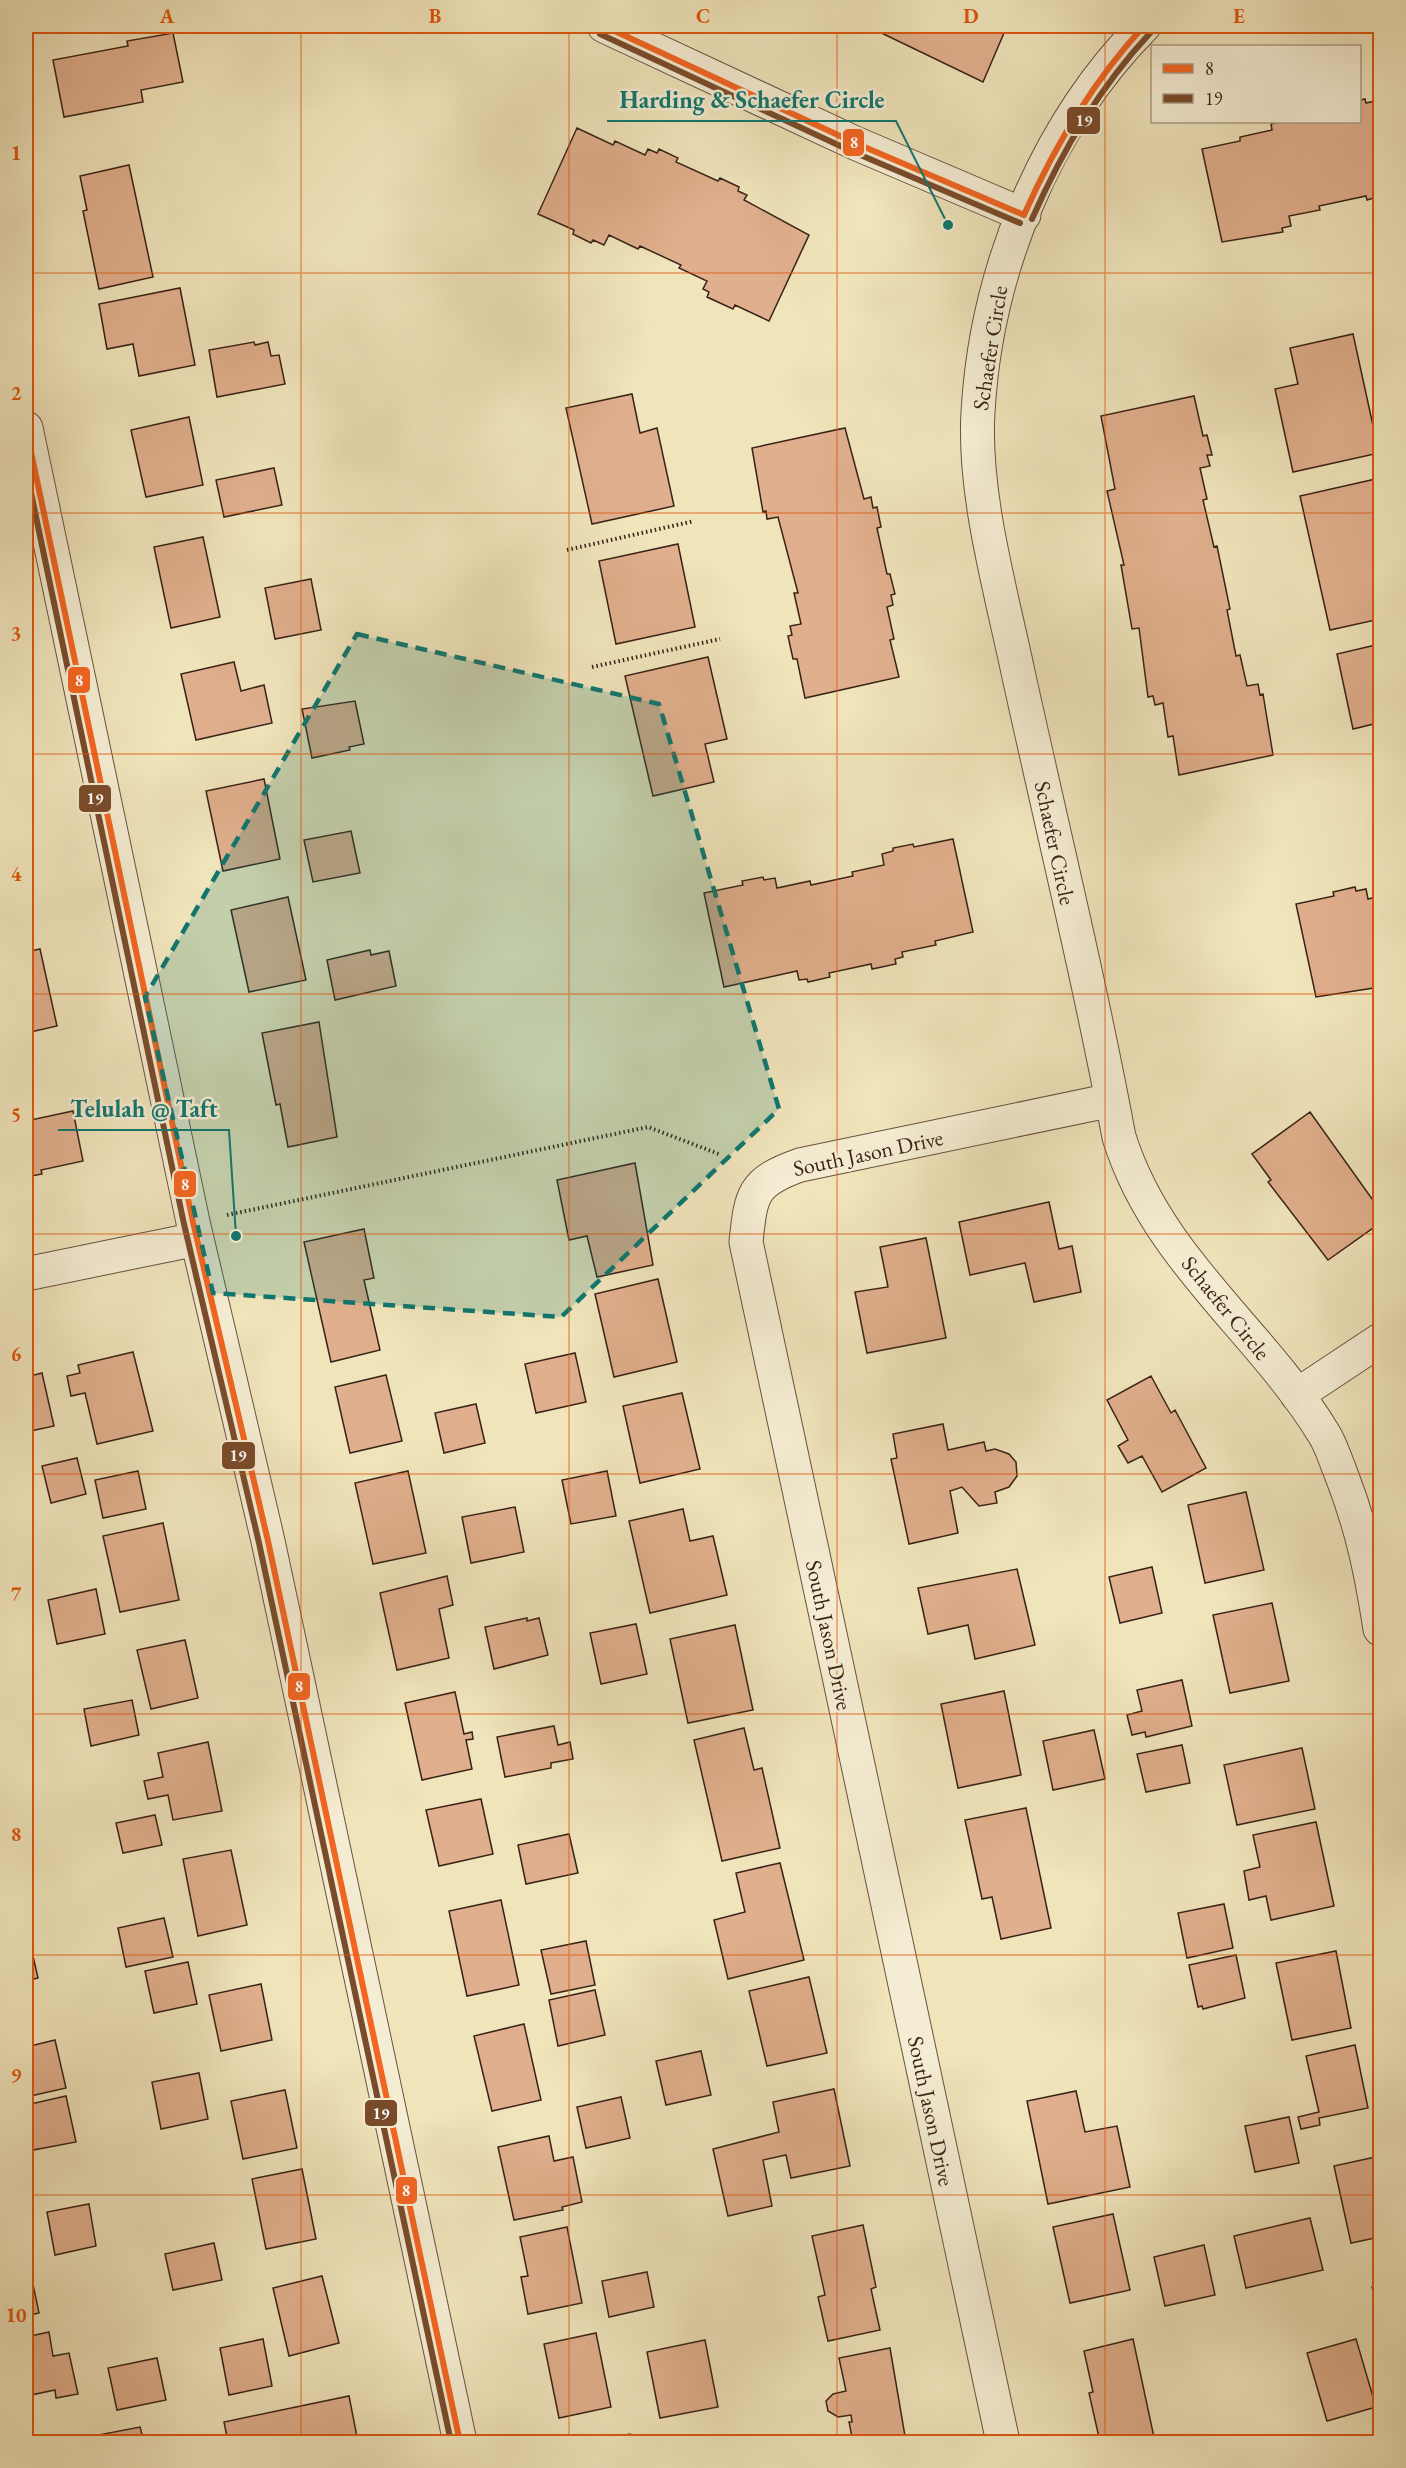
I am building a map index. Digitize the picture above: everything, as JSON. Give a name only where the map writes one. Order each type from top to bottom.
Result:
[{"type":"street","points":[[604,26],[855,142],[1024,215]]},
{"type":"street","name":"Schaefer Circle","points":[[1144,26],[1102,74],[1078,108],[1049,157],[1007,259],[983,362],[978,414],[981,467],[989,535],[1112,1100],[1130,1172],[1149,1210],[1201,1279],[1297,1395],[1325,1435],[1360,1522],[1380,1629]]},
{"type":"street","points":[[26,428],[197,1239],[268,1541],[460,2442]]},
{"type":"street","name":"South Jason Drive","points":[[1003,2442],[746,1242],[749,1207],[759,1186],[775,1174],[800,1165],[1112,1100]]},
{"type":"street","points":[[26,1274],[197,1239]]},
{"type":"street","points":[[1297,1395],[1380,1340]]},
{"type":"path","points":[[567,550],[694,521]]},
{"type":"path","points":[[592,667],[720,639]]},
{"type":"path","points":[[246,1211],[648,1127],[719,1154]]},
{"type":"highlighted area","points":[[357,634],[659,704],[779,1109],[561,1317],[213,1293],[145,997]]},
{"type":"building","points":[[867,26],[1007,26],[983,82]]},
{"type":"building","points":[[173,33],[183,82],[141,90],[143,102],[64,117],[53,60],[128,46],[127,41]]},
{"type":"building","points":[[1365,99],[1366,103],[1375,101],[1376,108],[1380,107],[1380,196],[1367,200],[1366,196],[1319,206],[1320,210],[1289,216],[1291,226],[1282,228],[1283,232],[1222,242],[1202,149],[1240,141],[1240,137],[1272,130],[1271,124],[1275,123],[1361,123],[1361,100]]},
{"type":"building","points":[[577,128],[613,145],[615,141],[645,155],[648,149],[657,153],[659,149],[678,158],[676,162],[718,181],[720,178],[739,187],[738,191],[747,195],[744,200],[809,235],[769,321],[735,305],[733,309],[707,297],[709,292],[703,289],[707,281],[679,268],[681,265],[640,246],[638,249],[609,235],[604,245],[593,240],[591,243],[573,234],[574,230],[538,214]]},
{"type":"building","points":[[129,165],[153,277],[99,289],[83,211],[87,210],[80,176]]},
{"type":"building","points":[[180,288],[195,365],[139,376],[133,344],[107,349],[99,304]]},
{"type":"building","points":[[1353,334],[1379,453],[1293,472],[1275,389],[1298,384],[1290,348]]},
{"type":"building","points":[[254,342],[255,345],[268,342],[271,356],[279,355],[285,384],[217,397],[209,350]]},
{"type":"building","points":[[632,394],[640,433],[657,428],[674,506],[592,524],[566,408]]},
{"type":"building","points":[[1194,396],[1203,436],[1207,435],[1212,455],[1207,455],[1210,466],[1200,468],[1207,499],[1203,500],[1214,547],[1217,546],[1230,609],[1227,610],[1236,656],[1240,655],[1247,686],[1258,684],[1260,695],[1263,694],[1273,755],[1179,775],[1173,736],[1168,737],[1163,703],[1155,705],[1153,696],[1148,697],[1139,628],[1132,629],[1121,565],[1124,565],[1107,491],[1115,489],[1101,416]]},
{"type":"building","points":[[189,417],[203,485],[146,497],[131,430]]},
{"type":"building","points":[[845,428],[864,499],[871,497],[873,508],[877,507],[881,527],[877,528],[887,574],[890,574],[895,594],[891,595],[893,605],[887,607],[894,639],[890,640],[899,677],[805,698],[797,659],[793,659],[788,636],[792,635],[790,626],[801,624],[794,593],[798,593],[778,517],[767,519],[766,511],[763,512],[752,448]]},
{"type":"building","points":[[274,468],[282,505],[224,517],[216,480]]},
{"type":"building","points":[[1380,478],[1380,619],[1330,630],[1300,496]]},
{"type":"building","points":[[203,537],[220,617],[171,628],[154,547]]},
{"type":"building","points":[[678,544],[695,627],[616,644],[599,561]]},
{"type":"building","points":[[311,579],[321,630],[275,639],[265,588]]},
{"type":"building","points":[[1380,644],[1380,754],[1374,724],[1353,729],[1337,654]]},
{"type":"building","points":[[708,657],[727,739],[705,744],[714,782],[653,796],[625,676]]},
{"type":"building","points":[[234,662],[241,691],[264,685],[272,723],[196,740],[181,674]]},
{"type":"building","points":[[355,701],[364,744],[349,747],[350,750],[312,758],[302,709]]},
{"type":"building","points":[[264,779],[280,859],[223,871],[206,791]]},
{"type":"building","points":[[351,831],[360,873],[313,882],[304,840]]},
{"type":"building","points":[[953,839],[973,932],[935,941],[936,945],[902,952],[903,957],[895,959],[896,964],[872,969],[871,964],[829,973],[830,977],[808,982],[807,979],[799,980],[797,971],[724,987],[704,893],[743,885],[742,881],[763,877],[764,880],[775,878],[777,888],[810,881],[811,885],[853,876],[852,872],[884,865],[882,854],[893,851],[893,848],[913,844],[914,847]]},
{"type":"building","points":[[26,885],[31,910],[26,911]]},
{"type":"building","points":[[1355,887],[1356,891],[1366,889],[1368,899],[1380,896],[1380,987],[1316,997],[1296,904],[1334,896],[1333,892]]},
{"type":"building","points":[[288,897],[306,980],[249,992],[231,910]]},
{"type":"building","points":[[40,949],[57,1026],[26,1033],[26,952]]},
{"type":"building","points":[[370,950],[371,955],[389,951],[396,986],[335,1000],[327,960]]},
{"type":"building","points":[[319,1022],[337,1137],[288,1147],[280,1104],[276,1105],[262,1033]]},
{"type":"building","points":[[73,1111],[83,1161],[41,1170],[42,1174],[26,1177],[26,1121]]},
{"type":"building","points":[[1310,1112],[1380,1210],[1380,1223],[1328,1260],[1268,1182],[1271,1180],[1252,1154]]},
{"type":"building","points":[[635,1163],[653,1265],[597,1277],[587,1236],[569,1240],[557,1180]]},
{"type":"building","points":[[1049,1202],[1059,1249],[1072,1246],[1081,1292],[1034,1302],[1025,1263],[970,1275],[959,1222]]},
{"type":"building","points":[[364,1229],[374,1278],[364,1280],[380,1350],[331,1362],[304,1242]]},
{"type":"building","points":[[926,1238],[946,1338],[867,1353],[855,1292],[888,1287],[880,1247]]},
{"type":"building","points":[[658,1279],[677,1362],[614,1377],[595,1294]]},
{"type":"building","points":[[133,1352],[153,1431],[97,1444],[85,1393],[71,1396],[67,1376],[80,1373],[78,1365]]},
{"type":"building","points":[[575,1353],[586,1402],[536,1413],[525,1364]]},
{"type":"building","points":[[42,1373],[54,1426],[26,1432],[26,1377]]},
{"type":"building","points":[[386,1375],[402,1441],[350,1453],[335,1387]]},
{"type":"building","points":[[1151,1376],[1171,1413],[1175,1410],[1206,1468],[1162,1492],[1142,1456],[1128,1463],[1118,1446],[1128,1440],[1107,1400]]},
{"type":"building","points":[[682,1393],[700,1469],[640,1483],[623,1406]]},
{"type":"building","points":[[476,1404],[485,1443],[444,1453],[435,1413]]},
{"type":"building","points":[[943,1424],[948,1450],[984,1442],[986,1451],[995,1449],[1009,1454],[1016,1462],[1017,1476],[1009,1487],[995,1492],[997,1503],[979,1506],[962,1487],[950,1491],[958,1533],[909,1544],[891,1459],[897,1458],[893,1434]]},
{"type":"building","points":[[77,1458],[86,1494],[51,1503],[42,1466]]},
{"type":"building","points":[[138,1471],[146,1509],[103,1518],[95,1480]]},
{"type":"building","points":[[408,1471],[426,1553],[373,1564],[355,1483]]},
{"type":"building","points":[[607,1471],[616,1516],[571,1524],[562,1480]]},
{"type":"building","points":[[1246,1492],[1264,1570],[1205,1583],[1188,1505]]},
{"type":"building","points":[[515,1507],[524,1552],[471,1563],[462,1517]]},
{"type":"building","points":[[683,1509],[690,1541],[713,1536],[727,1595],[650,1613],[629,1521]]},
{"type":"building","points":[[163,1523],[179,1600],[120,1612],[103,1536]]},
{"type":"building","points":[[1152,1567],[1162,1613],[1120,1623],[1109,1577]]},
{"type":"building","points":[[1017,1569],[1035,1645],[975,1659],[968,1625],[928,1634],[918,1588]]},
{"type":"building","points":[[447,1576],[453,1605],[439,1609],[449,1658],[397,1670],[380,1593]]},
{"type":"building","points":[[96,1589],[105,1634],[57,1644],[48,1600]]},
{"type":"building","points":[[1272,1603],[1289,1681],[1230,1693],[1213,1615]]},
{"type":"building","points":[[527,1618],[527,1621],[539,1618],[548,1655],[494,1669],[485,1627]]},
{"type":"building","points":[[636,1624],[647,1674],[601,1684],[590,1633]]},
{"type":"building","points":[[735,1625],[753,1710],[688,1723],[670,1639]]},
{"type":"building","points":[[185,1640],[198,1698],[151,1709],[137,1650]]},
{"type":"building","points":[[1182,1680],[1192,1726],[1146,1737],[1145,1732],[1132,1735],[1127,1715],[1142,1711],[1137,1690]]},
{"type":"building","points":[[1004,1691],[1021,1775],[958,1788],[941,1704]]},
{"type":"building","points":[[455,1692],[464,1734],[472,1732],[473,1739],[466,1740],[472,1769],[422,1780],[405,1703]]},
{"type":"building","points":[[132,1700],[139,1735],[91,1746],[84,1709]]},
{"type":"building","points":[[554,1726],[558,1745],[570,1742],[573,1759],[551,1763],[551,1768],[505,1777],[497,1737]]},
{"type":"building","points":[[744,1728],[754,1770],[762,1768],[780,1848],[722,1861],[694,1740]]},
{"type":"building","points":[[1094,1730],[1105,1779],[1053,1790],[1043,1741]]},
{"type":"building","points":[[208,1742],[222,1811],[173,1820],[168,1795],[148,1799],[144,1781],[163,1777],[158,1753]]},
{"type":"building","points":[[1182,1745],[1190,1783],[1146,1792],[1137,1754]]},
{"type":"building","points":[[1302,1748],[1315,1809],[1237,1825],[1224,1765]]},
{"type":"building","points":[[481,1799],[493,1854],[439,1866],[426,1810]]},
{"type":"building","points":[[1026,1808],[1051,1928],[1001,1939],[992,1897],[982,1899],[965,1820]]},
{"type":"building","points":[[155,1815],[162,1845],[123,1853],[116,1823]]},
{"type":"building","points":[[1316,1822],[1334,1906],[1271,1920],[1266,1896],[1249,1900],[1244,1871],[1260,1867],[1253,1835]]},
{"type":"building","points":[[569,1834],[578,1873],[526,1884],[518,1845]]},
{"type":"building","points":[[231,1850],[247,1925],[198,1936],[183,1859]]},
{"type":"building","points":[[780,1863],[804,1960],[728,1979],[714,1920],[745,1912],[736,1873]]},
{"type":"building","points":[[501,1900],[519,1985],[467,1996],[449,1911]]},
{"type":"building","points":[[1224,1904],[1233,1948],[1187,1958],[1178,1913]]},
{"type":"building","points":[[164,1918],[173,1957],[126,1967],[118,1928]]},
{"type":"building","points":[[28,1934],[38,1978],[26,1981],[26,1935]]},
{"type":"building","points":[[586,1941],[595,1985],[551,1994],[541,1950]]},
{"type":"building","points":[[1336,1951],[1351,2028],[1292,2040],[1276,1963]]},
{"type":"building","points":[[1236,1955],[1245,1998],[1203,2009],[1202,2006],[1198,2007],[1189,1965]]},
{"type":"building","points":[[188,1962],[197,2004],[154,2013],[145,1971]]},
{"type":"building","points":[[809,1977],[827,2053],[767,2066],[749,1991]]},
{"type":"building","points":[[261,1984],[272,2040],[221,2051],[209,1995]]},
{"type":"building","points":[[595,1990],[605,2035],[558,2046],[549,2000]]},
{"type":"building","points":[[524,2024],[541,2100],[492,2111],[474,2036]]},
{"type":"building","points":[[55,2040],[66,2088],[26,2097],[26,2047]]},
{"type":"building","points":[[1355,2045],[1368,2108],[1319,2118],[1320,2125],[1301,2129],[1298,2117],[1319,2112],[1306,2056]]},
{"type":"building","points":[[701,2051],[711,2095],[666,2105],[656,2061]]},
{"type":"building","points":[[199,2073],[208,2119],[161,2129],[152,2082]]},
{"type":"building","points":[[834,2089],[850,2166],[791,2178],[786,2155],[763,2160],[772,2206],[728,2216],[713,2149],[779,2132],[773,2102]]},
{"type":"building","points":[[285,2090],[297,2148],[243,2159],[231,2101]]},
{"type":"building","points":[[1076,2091],[1085,2132],[1117,2126],[1130,2187],[1048,2204],[1027,2101]]},
{"type":"building","points":[[66,2096],[76,2142],[33,2150],[26,2105]]},
{"type":"building","points":[[621,2097],[630,2138],[586,2148],[577,2107]]},
{"type":"building","points":[[1289,2117],[1299,2163],[1255,2172],[1245,2126]]},
{"type":"building","points":[[549,2136],[554,2161],[573,2157],[582,2202],[562,2207],[563,2210],[514,2220],[498,2147]]},
{"type":"building","points":[[1380,2156],[1380,2237],[1351,2243],[1334,2166]]},
{"type":"building","points":[[302,2169],[316,2239],[266,2249],[252,2179]]},
{"type":"building","points":[[89,2204],[96,2246],[55,2255],[47,2212]]},
{"type":"building","points":[[1113,2214],[1130,2290],[1070,2303],[1053,2227]]},
{"type":"building","points":[[1310,2218],[1323,2270],[1246,2288],[1234,2236]]},
{"type":"building","points":[[863,2225],[876,2287],[871,2289],[880,2330],[828,2341],[818,2297],[825,2295],[812,2236]]},
{"type":"building","points":[[567,2227],[582,2303],[528,2314],[521,2277],[528,2276],[520,2237]]},
{"type":"building","points":[[214,2243],[222,2280],[173,2290],[165,2254]]},
{"type":"building","points":[[1204,2245],[1215,2295],[1165,2306],[1154,2257]]},
{"type":"building","points":[[26,2251],[39,2313],[26,2316]]},
{"type":"building","points":[[647,2272],[654,2307],[609,2317],[602,2281]]},
{"type":"building","points":[[322,2276],[339,2343],[289,2356],[273,2288]]},
{"type":"building","points":[[1380,2285],[1380,2316],[1372,2287]]},
{"type":"building","points":[[49,2332],[53,2356],[69,2353],[78,2394],[56,2398],[55,2390],[26,2396],[26,2337]]},
{"type":"building","points":[[596,2333],[611,2407],[559,2418],[544,2344]]},
{"type":"building","points":[[263,2339],[272,2386],[229,2395],[220,2348]]},
{"type":"building","points":[[1133,2339],[1155,2442],[1100,2442],[1089,2393],[1093,2392],[1084,2351]]},
{"type":"building","points":[[1356,2339],[1376,2407],[1327,2421],[1307,2353]]},
{"type":"building","points":[[705,2340],[718,2407],[660,2418],[647,2352]]},
{"type":"building","points":[[890,2348],[906,2442],[853,2442],[849,2422],[852,2422],[851,2415],[838,2417],[828,2411],[826,2401],[833,2394],[846,2391],[839,2358]]},
{"type":"building","points":[[157,2358],[166,2400],[117,2410],[108,2368]]},
{"type":"building","points":[[349,2396],[358,2442],[228,2442],[224,2422]]},
{"type":"building","points":[[140,2427],[144,2442],[62,2442]]},
{"type":"building","points":[[630,2434],[632,2442],[587,2442]]},
{"type":"transit line","name":"8","points":[[604,26],[855,143],[1024,215]]},
{"type":"transit line","name":"8","points":[[1024,215],[1076,115],[1108,69],[1144,26]]},
{"type":"transit line","name":"19","points":[[1032,219],[1056,168],[1084,120],[1115,75],[1151,32]]},
{"type":"transit line","name":"19","points":[[600,34],[851,151],[1020,223]]},
{"type":"transit line","name":"8","points":[[26,428],[193,1222],[268,1541],[460,2442]]},
{"type":"transit line","name":"19","points":[[26,469],[184,1224],[259,1543],[451,2442]]},
{"type":"place","name":"Harding & Schaefer Circle","points":[[948,225]]},
{"type":"place","name":"Telulah @ Taft","points":[[236,1236]]}]
